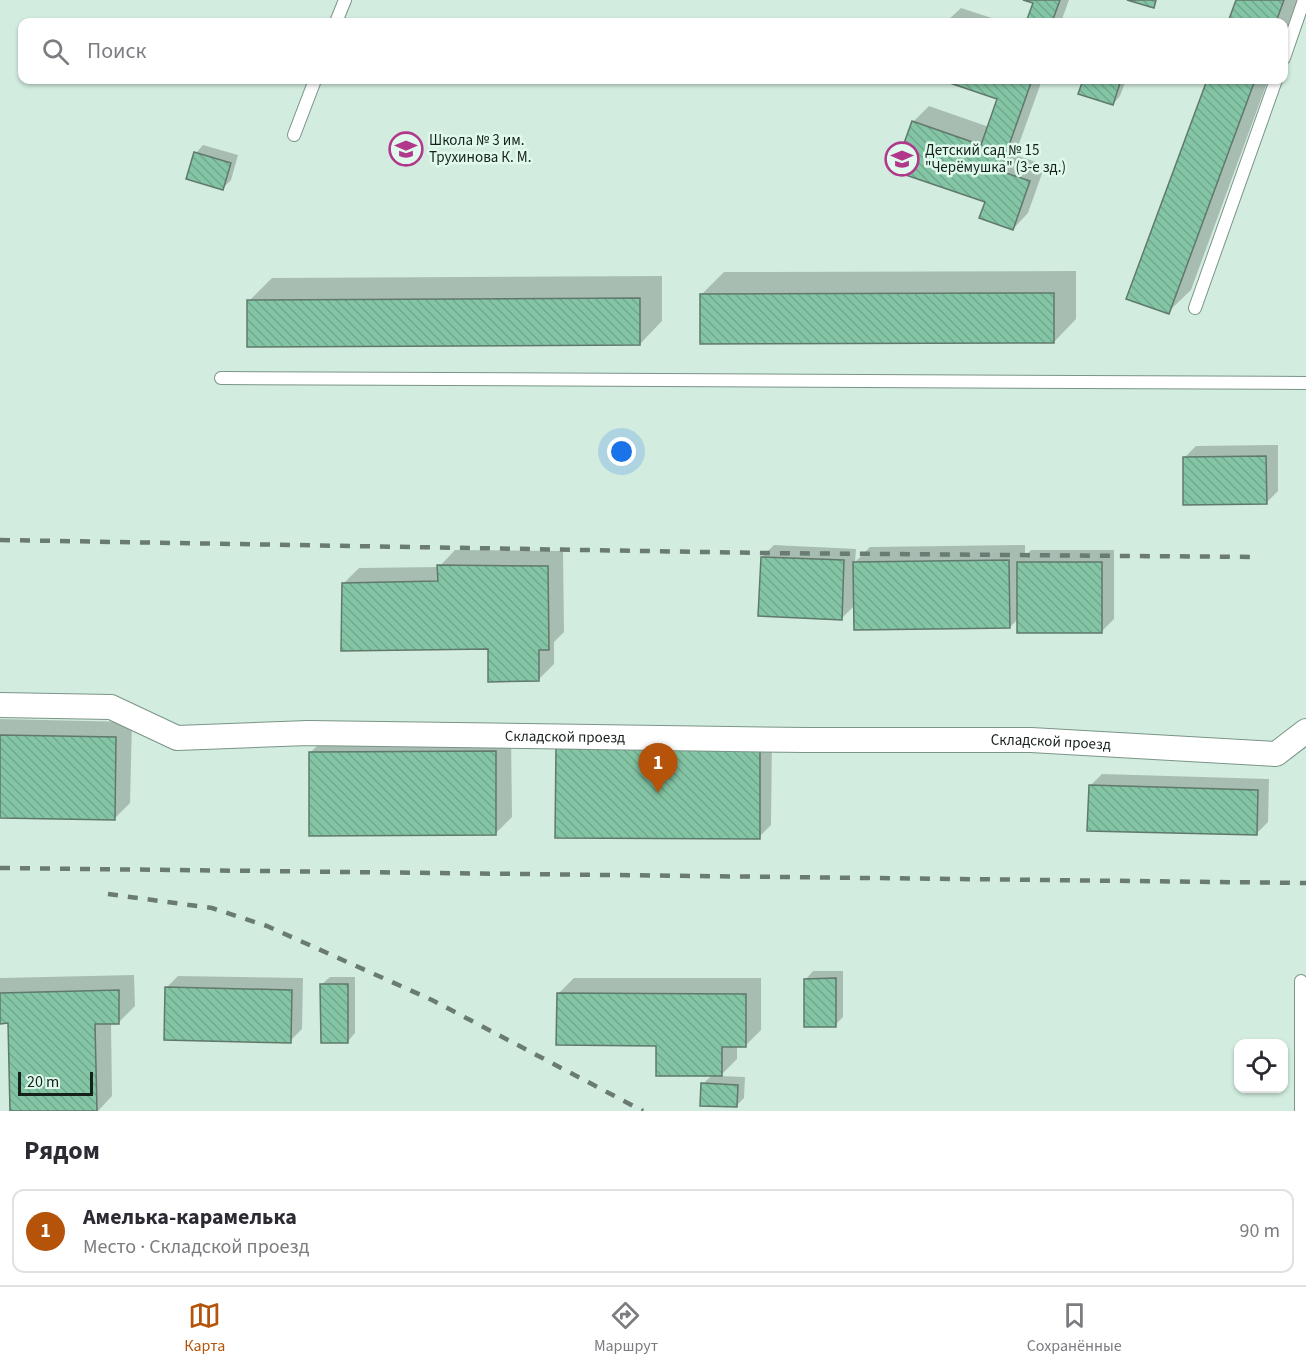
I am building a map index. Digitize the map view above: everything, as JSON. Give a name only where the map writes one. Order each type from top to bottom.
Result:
[{"type":"street","name":"Складской проезд","points":[[0,705],[111,707],[177,738],[308,732],[807,740],[1031,740],[1276,754],[1306,731]]},
{"type":"lane","points":[[338,18],[345,0]]},
{"type":"lane","points":[[1288,46],[1304,0]]},
{"type":"lane","points":[[294,135],[313,84]]},
{"type":"lane","points":[[1195,308],[1275,84]]},
{"type":"lane","points":[[221,378],[1306,383]]},
{"type":"lane","points":[[1301,981],[1301,1111]]},
{"type":"building","points":[[1023,0],[1060,0],[1053,18],[1027,18],[1033,3]]},
{"type":"building","points":[[1127,0],[1156,0],[1154,8]]},
{"type":"building","points":[[1236,0],[1284,0],[1277,18],[1229,18]]},
{"type":"building","points":[[953,84],[1031,84],[1000,171],[1030,181],[1013,230],[979,218],[985,202],[894,171],[912,121],[981,145],[997,99]]},
{"type":"building","points":[[1082,84],[1120,84],[1113,105],[1078,94]]},
{"type":"building","points":[[1206,84],[1254,84],[1169,314],[1126,299]]},
{"type":"building","points":[[194,152],[231,163],[223,190],[186,179]]},
{"type":"building","points":[[1054,293],[1054,343],[700,344],[700,294]]},
{"type":"building","points":[[640,298],[640,345],[247,347],[247,300]]},
{"type":"building","points":[[1266,456],[1267,504],[1183,505],[1183,457]]},
{"type":"building","points":[[761,557],[844,560],[842,620],[758,616]]},
{"type":"building","points":[[1009,560],[1010,628],[854,630],[853,562]]},
{"type":"building","points":[[1017,562],[1102,562],[1102,633],[1017,633]]},
{"type":"building","points":[[437,565],[548,566],[549,650],[539,650],[539,681],[488,682],[488,649],[341,651],[342,583],[438,581]]},
{"type":"building","points":[[0,735],[116,737],[115,820],[0,818]]},
{"type":"building","points":[[556,747],[760,748],[760,839],[555,838]]},
{"type":"building","points":[[496,751],[496,835],[309,836],[309,752]]},
{"type":"building","points":[[1089,785],[1258,790],[1257,835],[1087,831]]},
{"type":"building","points":[[836,978],[836,1027],[804,1027],[804,979]]},
{"type":"building","points":[[320,984],[348,984],[348,1043],[321,1043]]},
{"type":"building","points":[[165,987],[292,990],[291,1043],[164,1040]]},
{"type":"building","points":[[119,990],[119,1024],[95,1024],[97,1111],[10,1111],[8,1023],[0,1024],[0,993]]},
{"type":"building","points":[[557,993],[746,994],[746,1047],[722,1047],[722,1076],[656,1076],[656,1046],[556,1045]]},
{"type":"building","points":[[701,1083],[738,1085],[737,1107],[700,1106]]},
{"type":"railway","points":[[0,540],[762,553],[1258,557]]},
{"type":"railway","points":[[0,868],[1306,883]]},
{"type":"railway","points":[[108,894],[212,908],[267,926],[432,1000],[643,1111]]},
{"type":"place","name":"Школа № 3 им. Трухинова К. М.","points":[[406,149]]},
{"type":"place","name":"Детский сад № 15 \"Черёмушка\" (3-е зд.)","points":[[902,159]]},
{"type":"place","name":"Амелька-карамелька","points":[[658,793]]}]
